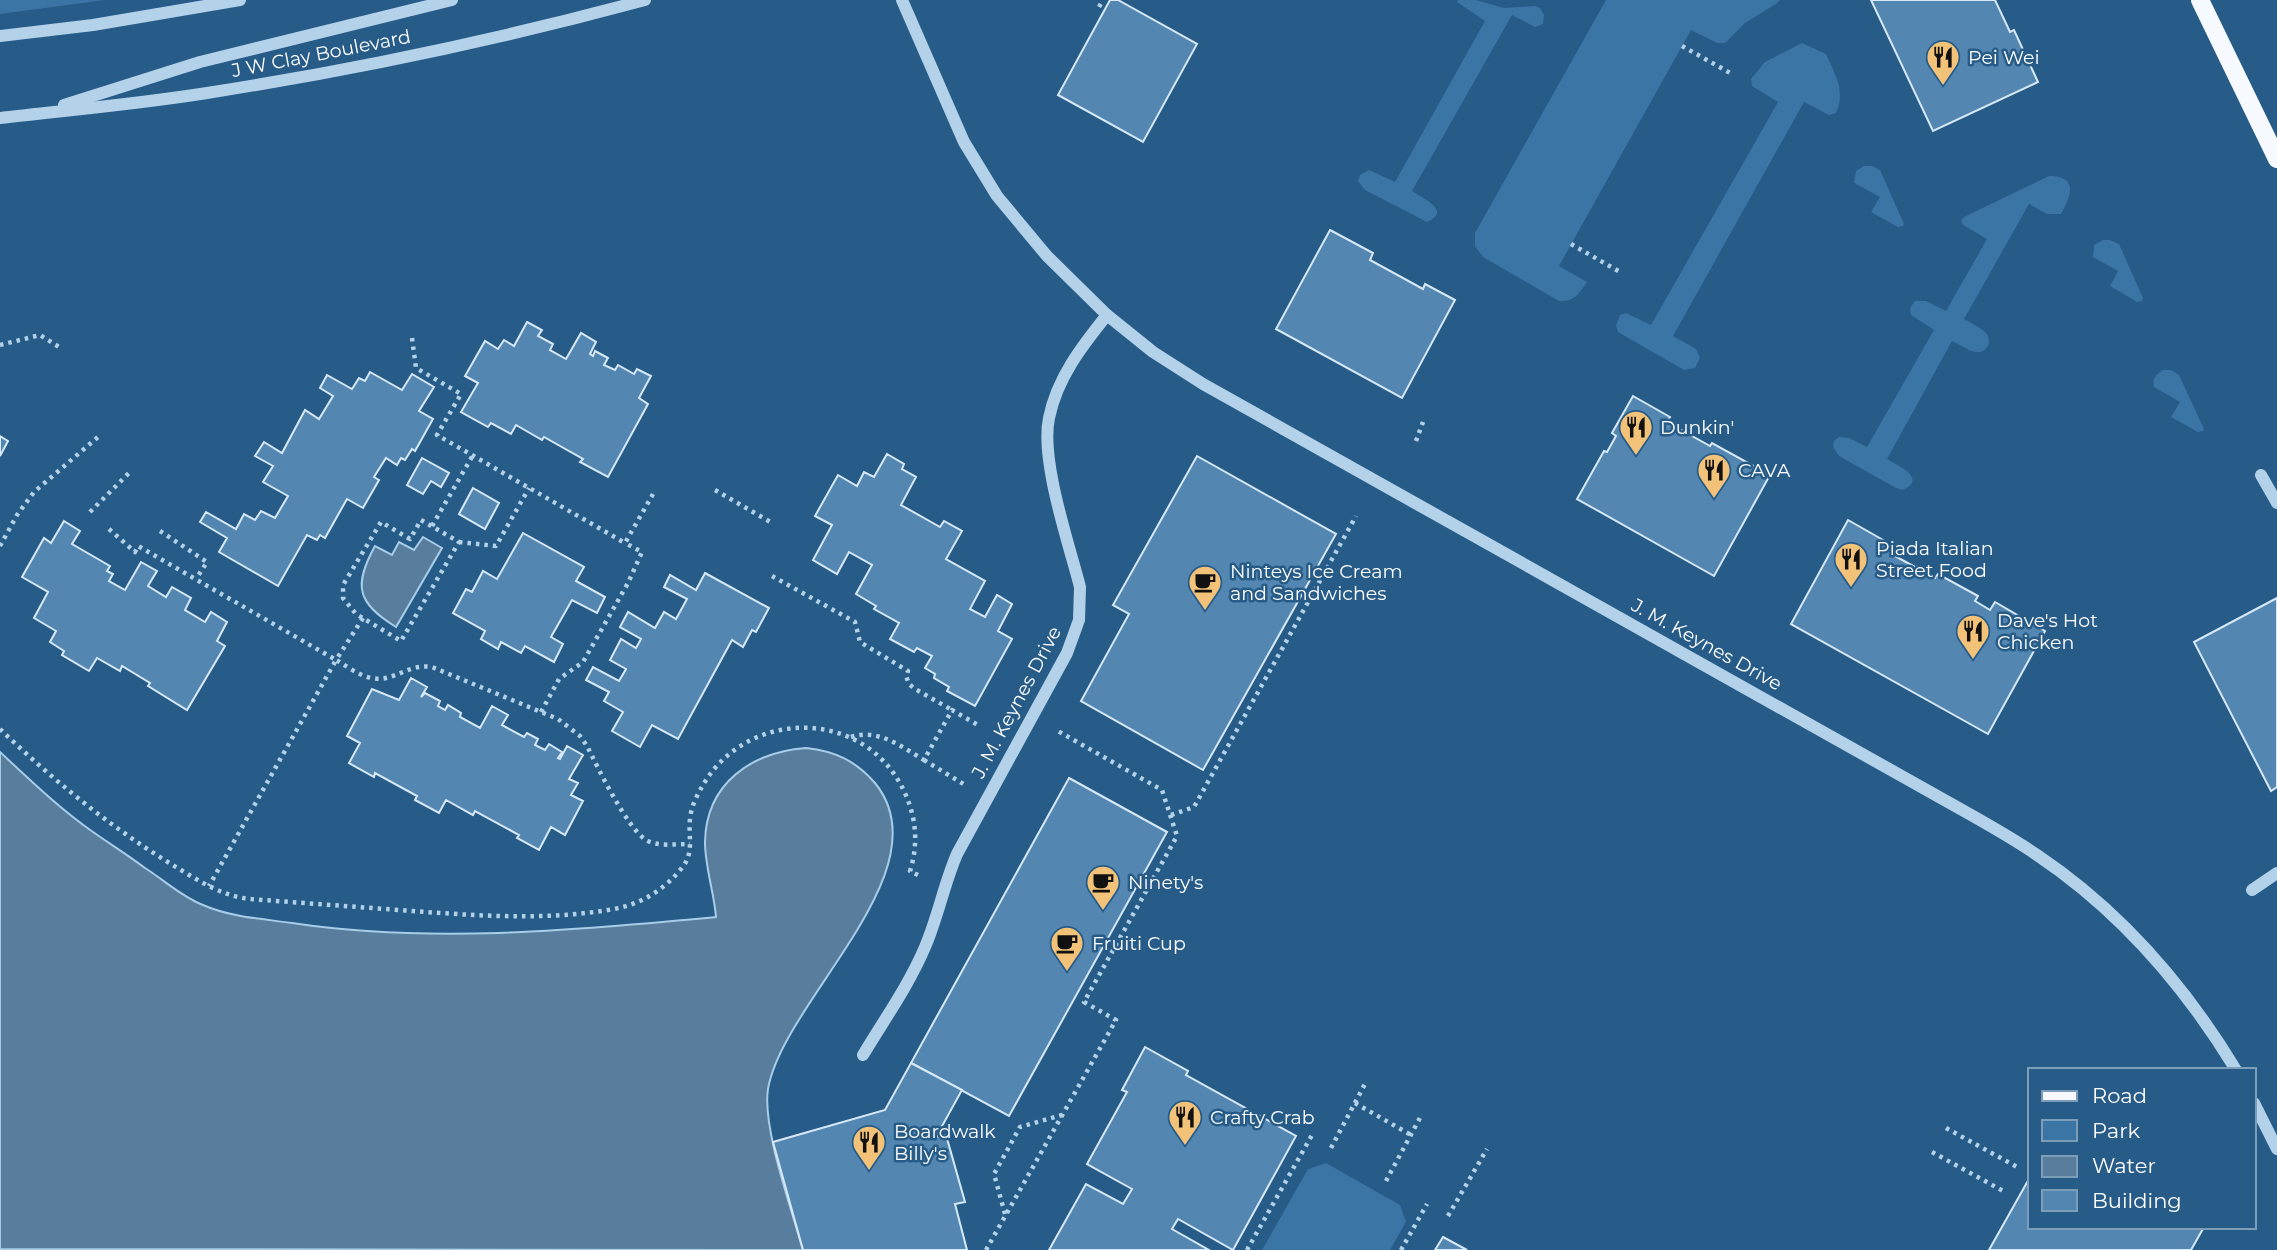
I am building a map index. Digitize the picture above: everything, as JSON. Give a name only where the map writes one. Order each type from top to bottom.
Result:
[{"type":"main road","points":[[2200,0],[2277,159]]},
{"type":"street","points":[[0,36],[93,25],[240,0]]},
{"type":"street","points":[[34,114],[200,62],[452,0]]},
{"type":"street","name":"J W Clay Boulevard","points":[[0,118],[204,94],[280,81],[433,51],[645,0]]},
{"type":"street","name":"J. M. Keynes Drive","points":[[902,0],[964,142],[985,179],[1025,232],[1107,315],[1145,346],[1203,384],[1897,773],[2038,855],[2084,890],[2127,928],[2170,975],[2235,1068]]},
{"type":"street","name":"J. M. Keynes Drive","points":[[863,1055],[912,974],[926,946],[946,880],[957,854],[1041,703],[1076,633],[1081,603],[1080,587],[1049,466],[1048,426],[1053,401],[1067,370],[1107,315]]},
{"type":"street","points":[[2262,475],[2277,503]]},
{"type":"street","points":[[2252,890],[2277,873]]},
{"type":"street","points":[[2256,1107],[2277,1149]]},
{"type":"path","points":[[1099,7],[1103,0]]},
{"type":"path","points":[[1682,46],[1732,74]]},
{"type":"path","points":[[1571,244],[1620,272]]},
{"type":"path","points":[[0,345],[40,335],[59,347]]},
{"type":"path","points":[[412,338],[416,368],[461,394],[437,435],[642,552],[628,583],[583,662],[559,680],[541,712]]},
{"type":"path","points":[[1416,441],[1423,422]]},
{"type":"path","points":[[0,546],[17,514],[34,492],[97,437]]},
{"type":"path","points":[[432,526],[472,455]]},
{"type":"path","points":[[90,512],[131,471]]},
{"type":"path","points":[[459,542],[401,641],[356,614],[343,598],[343,585],[381,522],[410,539],[421,520],[459,542],[496,546],[529,488]]},
{"type":"path","points":[[715,490],[772,523]]},
{"type":"path","points":[[625,543],[653,494]]},
{"type":"path","points":[[1171,815],[1194,807],[1356,516]]},
{"type":"path","points":[[109,529],[135,552],[138,546],[374,679],[383,679],[415,666],[432,667],[558,719],[580,736],[622,810],[643,838],[654,843],[690,844]]},
{"type":"path","points":[[160,531],[207,562],[196,579]]},
{"type":"path","points":[[772,576],[855,622],[860,642],[908,671],[906,676],[909,684],[978,725]]},
{"type":"path","points":[[209,886],[363,618]]},
{"type":"path","points":[[923,760],[952,710]]},
{"type":"path","points":[[0,729],[40,767],[126,835],[209,886],[237,898],[498,916],[568,914],[618,908],[653,895],[687,860],[690,816],[698,793],[714,769],[740,747],[766,734],[793,728],[821,728],[851,737],[875,754],[898,780],[914,819],[915,847],[909,871],[927,880]]},
{"type":"path","points":[[988,1249],[1116,1020],[1084,1002],[1177,836],[1163,790],[1052,728]]},
{"type":"path","points":[[851,737],[869,733],[879,736],[960,782]]},
{"type":"path","points":[[1331,1148],[1366,1083]]},
{"type":"path","points":[[1355,1103],[1411,1135]]},
{"type":"path","points":[[1386,1181],[1422,1114]]},
{"type":"path","points":[[1005,1215],[994,1174],[1020,1127],[1063,1115]]},
{"type":"path","points":[[1946,1128],[2019,1168]]},
{"type":"path","points":[[1248,1250],[1312,1136]]},
{"type":"path","points":[[1448,1216],[1487,1149]]},
{"type":"path","points":[[1932,1153],[2005,1192]]},
{"type":"path","points":[[1401,1250],[1427,1204]]},
{"type":"green space","points":[[0,0],[105,0],[0,14]]},
{"type":"green space","points":[[1476,0],[1504,8],[1535,6],[1540,8],[1544,15],[1543,24],[1535,27],[1512,15],[1412,191],[1436,209],[1437,214],[1427,222],[1365,190],[1358,181],[1360,175],[1369,170],[1395,182],[1485,21],[1457,2]]},
{"type":"green space","points":[[1606,0],[1780,0],[1745,23],[1725,43],[1717,43],[1691,30],[1559,266],[1587,282],[1576,296],[1559,301],[1483,257],[1475,246],[1475,233]]},
{"type":"green space","points":[[1802,43],[1826,54],[1840,90],[1839,105],[1836,113],[1829,115],[1804,102],[1673,336],[1696,349],[1700,358],[1695,368],[1684,370],[1618,332],[1616,325],[1620,315],[1626,313],[1651,325],[1778,102],[1752,86],[1751,79],[1765,62]]},
{"type":"green space","points":[[1864,166],[1880,170],[1903,226],[1898,227],[1871,212],[1880,197],[1854,183],[1856,171]]},
{"type":"green space","points":[[2049,176],[2065,179],[2069,183],[2070,194],[2061,214],[2047,214],[2029,204],[1964,319],[1987,334],[1988,346],[1983,351],[1976,352],[1952,341],[1887,459],[1912,477],[1910,486],[1902,490],[1896,488],[1839,456],[1833,447],[1834,441],[1839,437],[1849,438],[1867,447],[1934,330],[1911,315],[1912,304],[1915,301],[1926,301],[1946,311],[1987,239],[1963,225],[1961,220]]},
{"type":"green space","points":[[2103,240],[2119,244],[2142,301],[2137,302],[2110,286],[2118,271],[2093,257],[2094,245]]},
{"type":"green space","points":[[2163,370],[2171,370],[2179,375],[2203,431],[2198,432],[2171,417],[2180,402],[2154,387],[2155,377]]},
{"type":"green space","points":[[1326,1163],[1400,1205],[1406,1222],[1390,1250],[1262,1250],[1308,1169]]},
{"type":"water","points":[[423,537],[442,548],[396,627],[373,610],[366,601],[362,583],[364,572],[375,546],[392,555],[399,542],[414,550]]},
{"type":"water","points":[[806,748],[836,755],[860,769],[875,783],[891,818],[890,855],[876,895],[854,936],[801,1016],[780,1054],[768,1089],[769,1125],[803,1250],[0,1249],[0,752],[80,823],[195,902],[247,917],[345,929],[451,934],[557,930],[716,917],[705,842],[707,821],[714,803],[723,787],[751,764],[768,756]]},
{"type":"building","points":[[1110,0],[1118,0],[1197,44],[1143,142],[1058,95]]},
{"type":"building","points":[[1871,0],[1995,0],[2010,32],[2014,30],[2038,82],[1933,131]]},
{"type":"building","points":[[1330,230],[1373,253],[1370,260],[1423,289],[1425,284],[1455,300],[1402,398],[1276,329]]},
{"type":"building","points":[[527,322],[542,330],[538,336],[553,344],[550,350],[566,359],[581,333],[596,342],[590,354],[593,356],[595,351],[608,358],[604,365],[615,370],[618,365],[634,374],[637,369],[651,376],[639,398],[648,404],[608,477],[580,462],[583,459],[544,437],[542,440],[516,425],[511,434],[491,423],[488,427],[461,412],[478,383],[465,376],[485,341],[498,349],[504,340],[514,346]]},
{"type":"building","points":[[370,372],[402,390],[412,374],[434,387],[419,411],[433,419],[415,451],[412,449],[405,460],[401,458],[397,465],[386,458],[374,477],[379,480],[363,508],[347,499],[325,538],[320,535],[317,540],[307,535],[278,586],[219,552],[227,538],[200,522],[206,512],[236,529],[244,514],[255,520],[261,511],[275,518],[288,496],[263,482],[273,466],[255,456],[264,442],[282,453],[305,410],[319,419],[333,396],[320,388],[327,375],[352,389],[359,378],[365,381]]},
{"type":"building","points":[[1633,396],[1670,417],[1667,422],[1770,475],[1714,576],[1577,499],[1604,451],[1607,452],[1616,436],[1612,433]]},
{"type":"building","points":[[0,436],[8,441],[0,456]]},
{"type":"building","points":[[887,454],[904,464],[902,469],[916,477],[901,505],[940,527],[944,521],[962,531],[946,559],[985,581],[970,609],[985,617],[997,595],[1012,604],[998,631],[1012,639],[975,706],[947,691],[949,687],[934,678],[935,674],[925,668],[932,656],[917,648],[914,652],[890,639],[899,623],[874,609],[876,606],[856,594],[872,565],[849,552],[837,574],[813,560],[832,525],[815,516],[838,475],[857,486],[864,472],[874,477]]},
{"type":"building","points":[[1197,456],[1336,534],[1203,770],[1081,701],[1129,614],[1113,605]]},
{"type":"building","points":[[422,458],[449,473],[441,487],[431,481],[423,494],[407,485]]},
{"type":"building","points":[[473,488],[499,503],[485,529],[459,514]]},
{"type":"building","points":[[1848,520],[1899,549],[1895,556],[1935,578],[1938,574],[1978,596],[1975,601],[1990,610],[1995,602],[2045,631],[1988,734],[1791,624]]},
{"type":"building","points":[[64,521],[80,531],[72,544],[110,566],[107,571],[113,574],[109,581],[125,590],[141,562],[157,571],[148,586],[166,597],[172,587],[191,598],[185,610],[205,622],[211,612],[227,622],[217,641],[225,646],[187,710],[122,666],[120,671],[97,658],[89,671],[62,655],[64,651],[50,642],[56,631],[34,618],[48,592],[22,577],[44,538],[51,543]]},
{"type":"building","points":[[523,533],[584,567],[576,581],[605,597],[597,613],[572,600],[551,637],[563,644],[554,662],[525,646],[521,653],[501,642],[498,649],[481,639],[485,631],[453,613],[466,589],[472,592],[483,571],[497,579]]},
{"type":"building","points":[[705,573],[769,608],[756,632],[752,630],[743,647],[732,640],[678,739],[652,725],[640,747],[612,731],[623,712],[604,701],[609,692],[586,680],[593,667],[619,681],[626,669],[610,660],[621,639],[636,648],[641,639],[620,627],[628,612],[655,628],[664,612],[676,619],[687,599],[664,587],[670,575],[696,590]]},
{"type":"building","points":[[2277,598],[2277,787],[2271,791],[2194,642]]},
{"type":"building","points":[[411,678],[427,687],[421,697],[425,693],[440,701],[438,706],[445,710],[448,705],[461,713],[460,717],[480,728],[492,706],[508,715],[502,725],[524,737],[527,733],[538,739],[535,745],[545,750],[549,744],[562,752],[558,758],[560,759],[567,746],[583,755],[569,779],[578,783],[571,795],[583,801],[565,835],[551,827],[539,850],[517,838],[519,835],[475,811],[473,815],[446,800],[439,813],[415,800],[417,796],[375,773],[374,777],[349,763],[360,743],[347,736],[372,689],[399,700]]},
{"type":"building","points":[[1069,778],[1167,832],[1009,1116],[911,1063]]},
{"type":"building","points":[[1145,1047],[1188,1071],[1186,1075],[1296,1136],[1233,1250],[1178,1219],[1172,1229],[1209,1250],[1049,1250],[1086,1184],[1123,1204],[1132,1189],[1087,1164],[1127,1092],[1122,1090]]},
{"type":"building","name":"Boardwalk Billy's","points":[[911,1063],[962,1090],[936,1137],[946,1135],[965,1202],[955,1204],[967,1250],[803,1250],[773,1142],[885,1110]]},
{"type":"building","points":[[2028,1181],[2028,1229],[2203,1229],[2191,1250],[1989,1250]]},
{"type":"building","points":[[1443,1237],[1467,1250],[1435,1250]]},
{"type":"place","name":"Pei Wei","points":[[1943,87]]},
{"type":"place","name":"Dunkin'","points":[[1636,457]]},
{"type":"place","name":"CAVA","points":[[1714,500]]},
{"type":"place","name":"Piada Italian Street Food","points":[[1851,589]]},
{"type":"place","name":"Ninteys Ice Cream and Sandwiches","points":[[1205,612]]},
{"type":"place","name":"Dave's Hot Chicken","points":[[1973,661]]},
{"type":"place","name":"Ninety's","points":[[1103,912]]},
{"type":"place","name":"Fruiti Cup","points":[[1067,973]]},
{"type":"place","name":"Crafty Crab","points":[[1185,1147]]},
{"type":"place","name":"Boardwalk Billy's","points":[[869,1172]]}]
